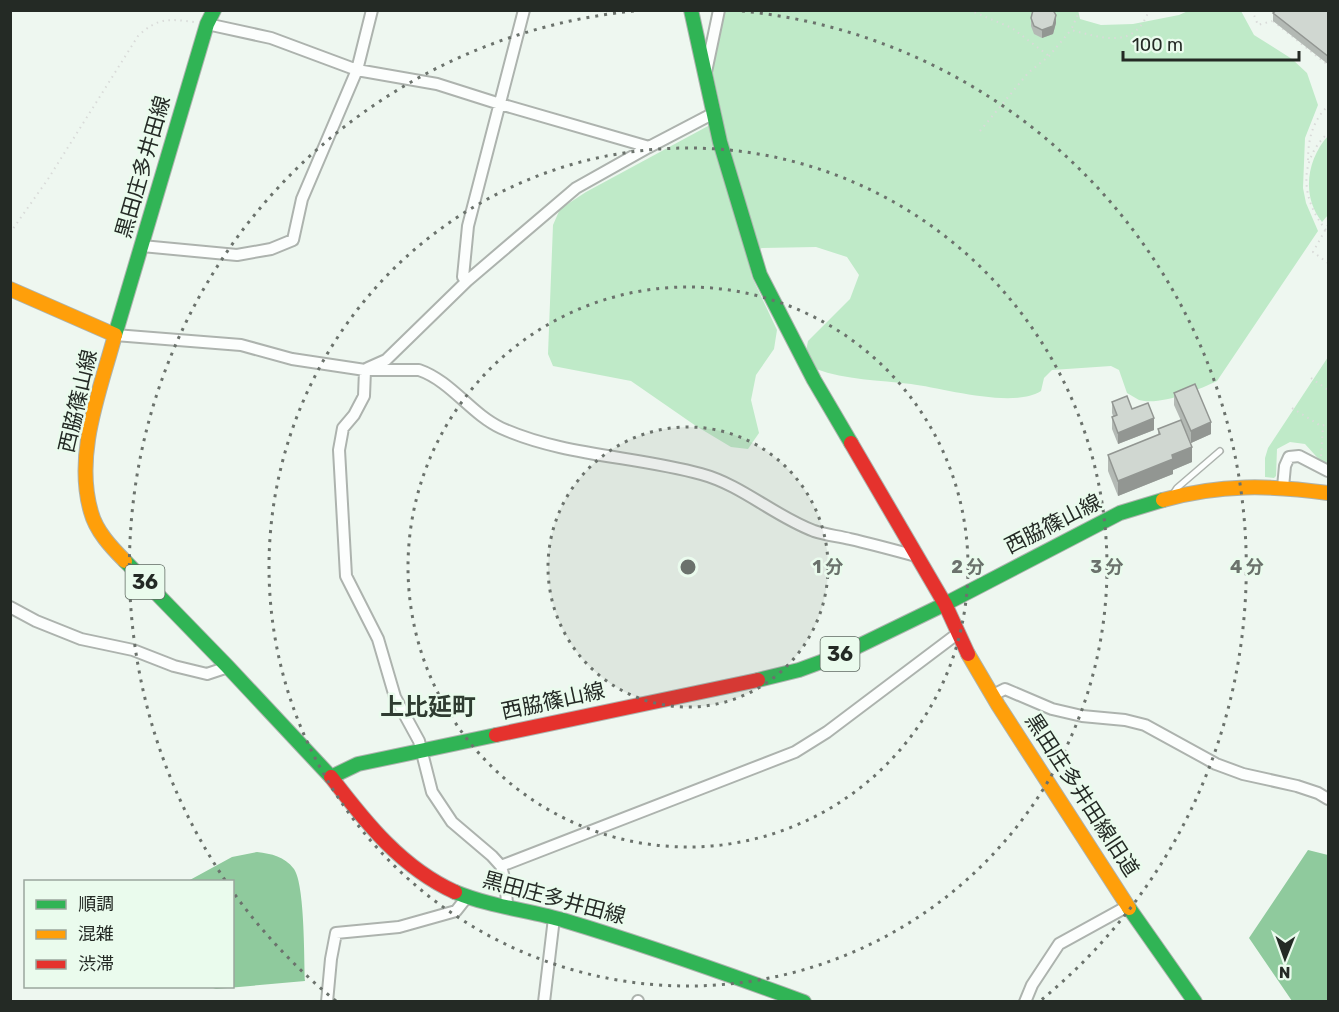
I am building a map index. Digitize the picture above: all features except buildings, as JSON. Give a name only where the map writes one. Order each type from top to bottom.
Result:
[{"type":"main road","name":"黒田庄多井田線","points":[[115,335],[207,24],[214,10]]},
{"type":"main road","name":"黒田庄多井田線旧道","points":[[691,10],[720,142],[760,275],[774,306],[814,380],[945,604],[957,634],[993,696],[1128,906],[1195,1002]]},
{"type":"main road","name":"西脇篠山線","points":[[10,289],[115,335],[85,459],[85,484],[91,514],[108,544],[331,777],[358,764],[799,670],[840,655],[945,604],[1120,513],[1188,493],[1244,486],[1283,487],[1329,493]]},
{"type":"main road","name":"黒田庄多井田線","points":[[331,777],[365,822],[406,861],[443,887],[467,897],[554,918],[637,942],[804,1002]]},
{"type":"street","points":[[142,246],[237,255],[271,249],[293,240],[302,199],[357,70],[372,10]]},
{"type":"street","points":[[467,281],[463,277],[468,226],[524,10]]},
{"type":"street","points":[[706,72],[718,10]]},
{"type":"street","points":[[207,24],[271,38],[357,70],[436,84],[649,147]]},
{"type":"street","points":[[365,370],[386,360],[467,281],[576,188],[714,113]]},
{"type":"street","points":[[115,335],[241,345],[292,359],[365,370],[419,370],[441,383],[501,428],[590,453],[658,463],[702,474],[728,483],[781,515],[815,531],[916,556]]},
{"type":"street","points":[[365,370],[364,396],[354,415],[343,428],[339,450],[346,576],[378,639],[395,697],[419,741],[432,792],[452,822],[501,866],[506,886],[507,907]]},
{"type":"street","points":[[1283,487],[1285,466],[1289,456],[1299,456],[1329,471]]},
{"type":"street","points":[[10,607],[36,621],[81,639],[133,650],[174,666],[207,674],[228,667]]},
{"type":"street","points":[[501,866],[795,752],[827,732],[957,634]]},
{"type":"street","points":[[993,696],[1005,689],[1052,708],[1082,716],[1125,720],[1145,726],[1215,764],[1243,774],[1297,786],[1329,799]]},
{"type":"street","points":[[327,1002],[336,933],[399,927],[456,911],[467,897]]},
{"type":"street","points":[[1024,1002],[1032,985],[1059,944],[1128,906]]},
{"type":"street","points":[[544,1002],[554,918]]},
{"type":"lane","points":[[1171,498],[1177,488],[1221,451]]},
{"type":"path","points":[[969,10],[1012,28],[1049,56]]},
{"type":"path","points":[[980,131],[1028,73],[1049,56],[1071,30],[1080,10]]},
{"type":"path","points":[[1071,30],[1104,39],[1123,38],[1142,27],[1149,10]]},
{"type":"path","points":[[1252,10],[1258,25],[1282,17]]},
{"type":"path","points":[[10,233],[48,180],[138,36],[149,25],[166,19],[207,24]]},
{"type":"path","points":[[1273,21],[1329,65]]},
{"type":"path","points":[[1326,230],[1316,219],[1307,194],[1308,147],[1316,120],[1329,106]]},
{"type":"path","points":[[1308,160],[1321,140],[1329,133]]},
{"type":"path","points":[[1329,225],[1312,252],[1329,263]]},
{"type":"path","points":[[1311,378],[1329,390]]},
{"type":"path","points":[[1292,408],[1323,426],[1329,424]]},
{"type":"path","points":[[1323,426],[1320,443],[1323,459]]},
{"type":"shaded area","points":[[1078,10],[1080,19],[1101,25],[1133,24],[1179,15],[1188,11],[1241,11],[1254,35],[1292,59],[1307,73],[1318,105],[1305,138],[1303,188],[1306,203],[1318,231],[1217,381],[1179,396],[1148,401],[1139,400],[1127,393],[1119,370],[1111,366],[1052,370],[1044,378],[1041,391],[1029,396],[996,398],[827,373],[816,369],[806,351],[808,341],[850,299],[859,275],[847,257],[816,247],[762,248],[747,254],[752,277],[777,330],[774,349],[756,375],[751,400],[759,433],[748,449],[731,447],[631,381],[553,366],[548,354],[553,225],[560,209],[586,192],[721,119],[712,69],[722,11]]},
{"type":"shaded area","points":[[1328,136],[1328,215],[1322,222],[1311,201],[1309,178],[1315,155]]},
{"type":"shaded area","points":[[1328,357],[1328,467],[1305,444],[1290,442],[1277,449],[1276,476],[1274,478],[1265,477],[1265,458],[1268,448]]},
{"type":"shaded area","points":[[1308,850],[1328,855],[1328,1001],[1292,1001],[1249,938]]},
{"type":"shaded area","points":[[257,852],[273,855],[282,858],[294,869],[298,878],[302,906],[305,981],[234,987],[234,880],[190,880],[232,857]]},
{"type":"traffic: fast","points":[[115,335],[207,24],[214,10]]},
{"type":"traffic: fast","points":[[691,10],[720,142],[760,275],[814,380],[851,443]]},
{"type":"traffic: fast","points":[[758,680],[799,670],[840,655],[945,604],[1120,513],[1163,500]]},
{"type":"traffic: fast","points":[[125,561],[331,777],[358,764],[496,735]]},
{"type":"traffic: fast","points":[[455,892],[596,930],[804,1002]]},
{"type":"traffic: fast","points":[[1129,908],[1195,1002]]},
{"type":"traffic: slow","points":[[10,289],[115,335],[96,400],[85,468],[91,512],[96,526],[125,561]]},
{"type":"traffic: slow","points":[[1163,500],[1205,491],[1245,487],[1286,488],[1328,493]]},
{"type":"traffic: slow","points":[[968,654],[998,705],[1129,908]]},
{"type":"traffic: jam","points":[[851,443],[945,604],[968,654]]},
{"type":"traffic: jam","points":[[496,735],[758,680]]},
{"type":"traffic: jam","points":[[331,777],[386,843],[418,870],[455,892]]},
{"type":"district","name":"上比延町","points":[[428,707]]}]
